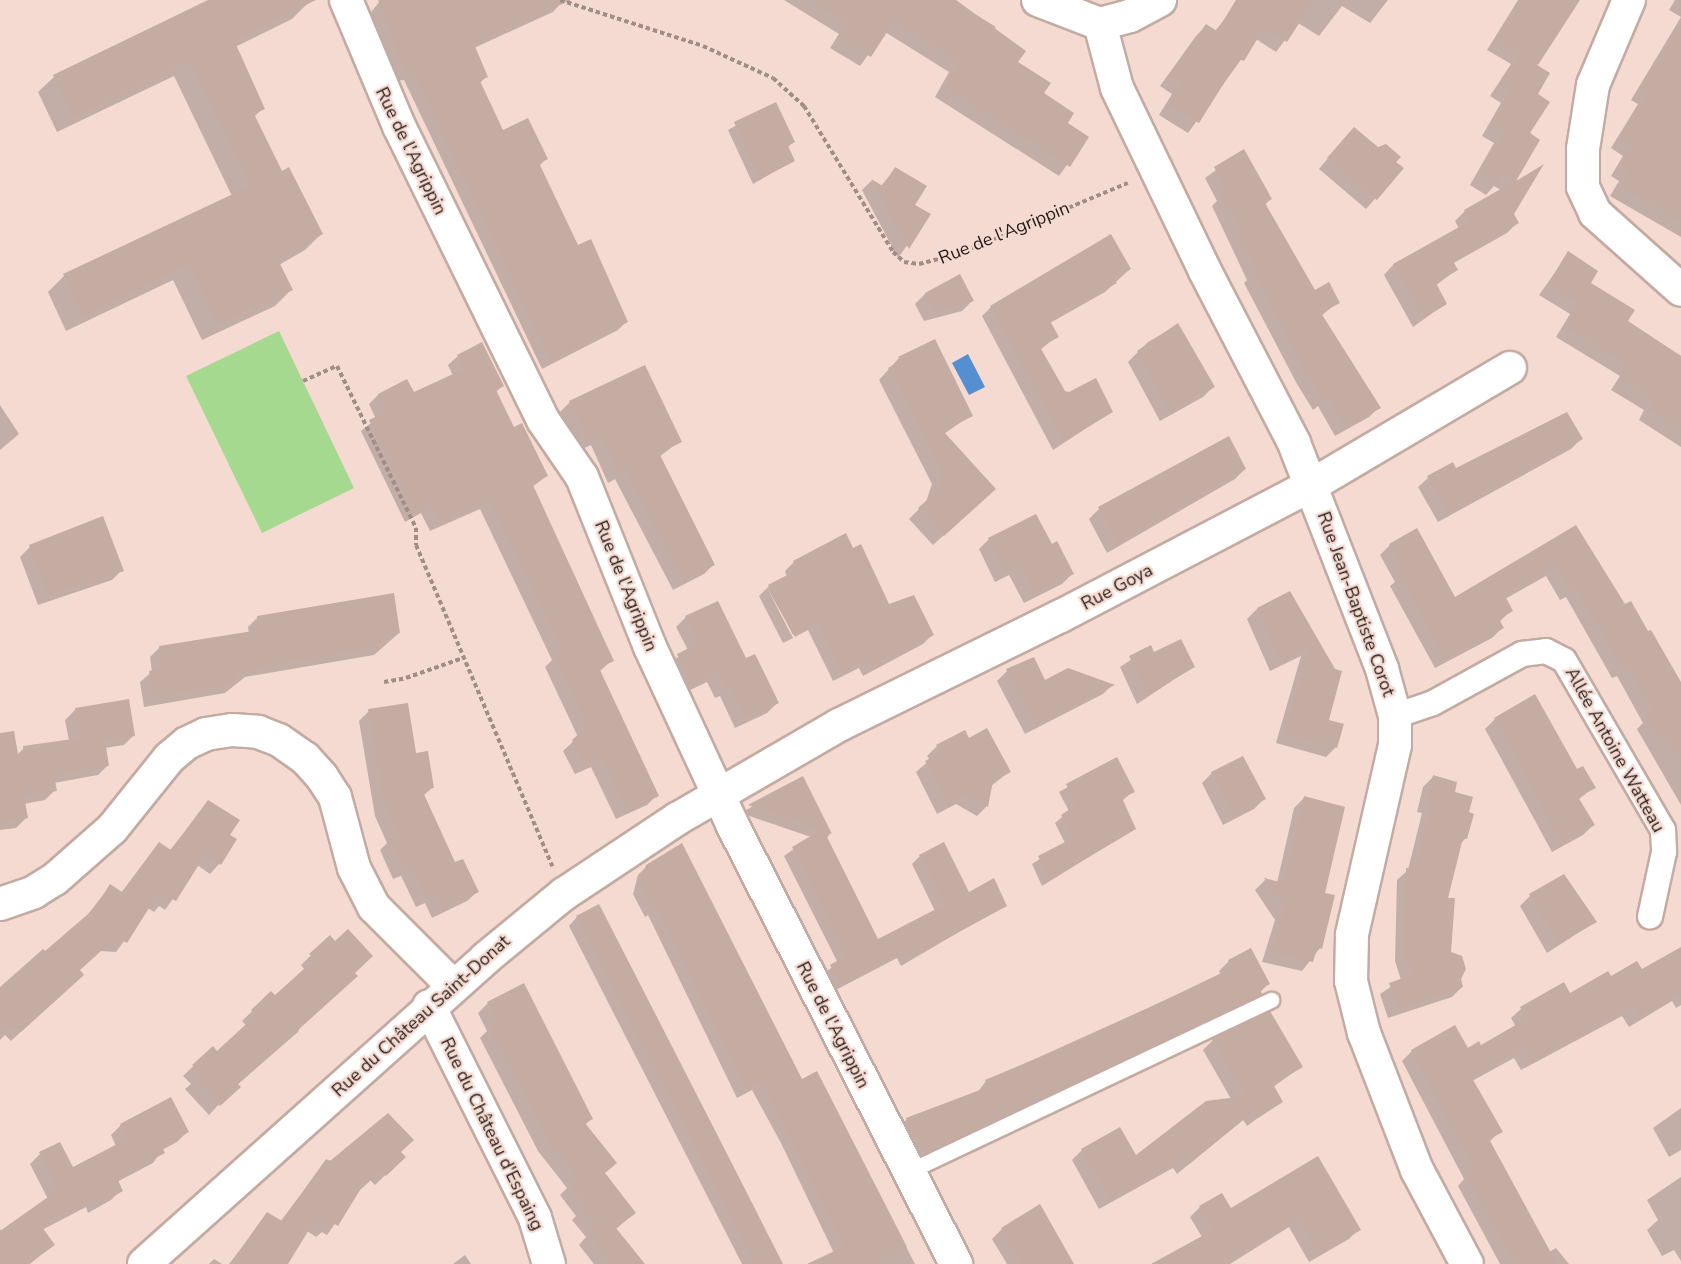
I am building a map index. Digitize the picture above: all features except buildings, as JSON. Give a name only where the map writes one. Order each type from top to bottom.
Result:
[{"type":"street","name":"Rue de l'Agrippin","points":[[346,0],[399,126],[543,420],[582,477],[650,647],[718,795],[907,1172],[956,1264]]},
{"type":"street","points":[[1038,0],[1100,24],[1130,16],[1160,0]]},
{"type":"street","points":[[1629,0],[1593,85],[1582,149],[1584,187],[1595,213],[1681,290]]},
{"type":"street","name":"Rue Jean-Baptiste Corot","points":[[1100,24],[1117,88],[1312,485],[1382,669],[1395,716],[1392,767],[1352,935],[1351,981],[1383,1086],[1431,1199],[1467,1264]]},
{"type":"street","name":"Rue Goya","points":[[718,795],[749,774],[839,725],[1061,616],[1312,485],[1510,368]]},
{"type":"street","name":"Allée Antoine Watteau","points":[[1395,716],[1433,703],[1522,654],[1546,651],[1564,660],[1663,830],[1664,852],[1650,917]]},
{"type":"street","points":[[0,904],[34,892],[55,879],[112,830],[168,758],[187,743],[232,730],[258,732],[288,746],[322,777],[335,796],[354,868],[374,907],[453,986]]},
{"type":"street","name":"Rue du Château Saint-Donat","points":[[144,1264],[429,1006],[564,894],[718,795]]},
{"type":"street","name":"Rue du Château d'Espaing","points":[[429,1006],[535,1218],[549,1264]]},
{"type":"lane","points":[[907,1172],[1271,1000]]},
{"type":"path","name":"Rue de l'Agrippin","points":[[560,0],[703,46],[773,78],[804,106],[893,252],[904,262],[919,264],[958,255],[1156,171]]},
{"type":"path","points":[[303,381],[337,366],[416,528],[416,545],[564,894]]},
{"type":"path","points":[[384,682],[463,658]]},
{"type":"green space","points":[[279,331],[354,488],[262,533],[186,376]]},
{"type":"water","points":[[968,354],[985,387],[969,395],[952,363]]}]
